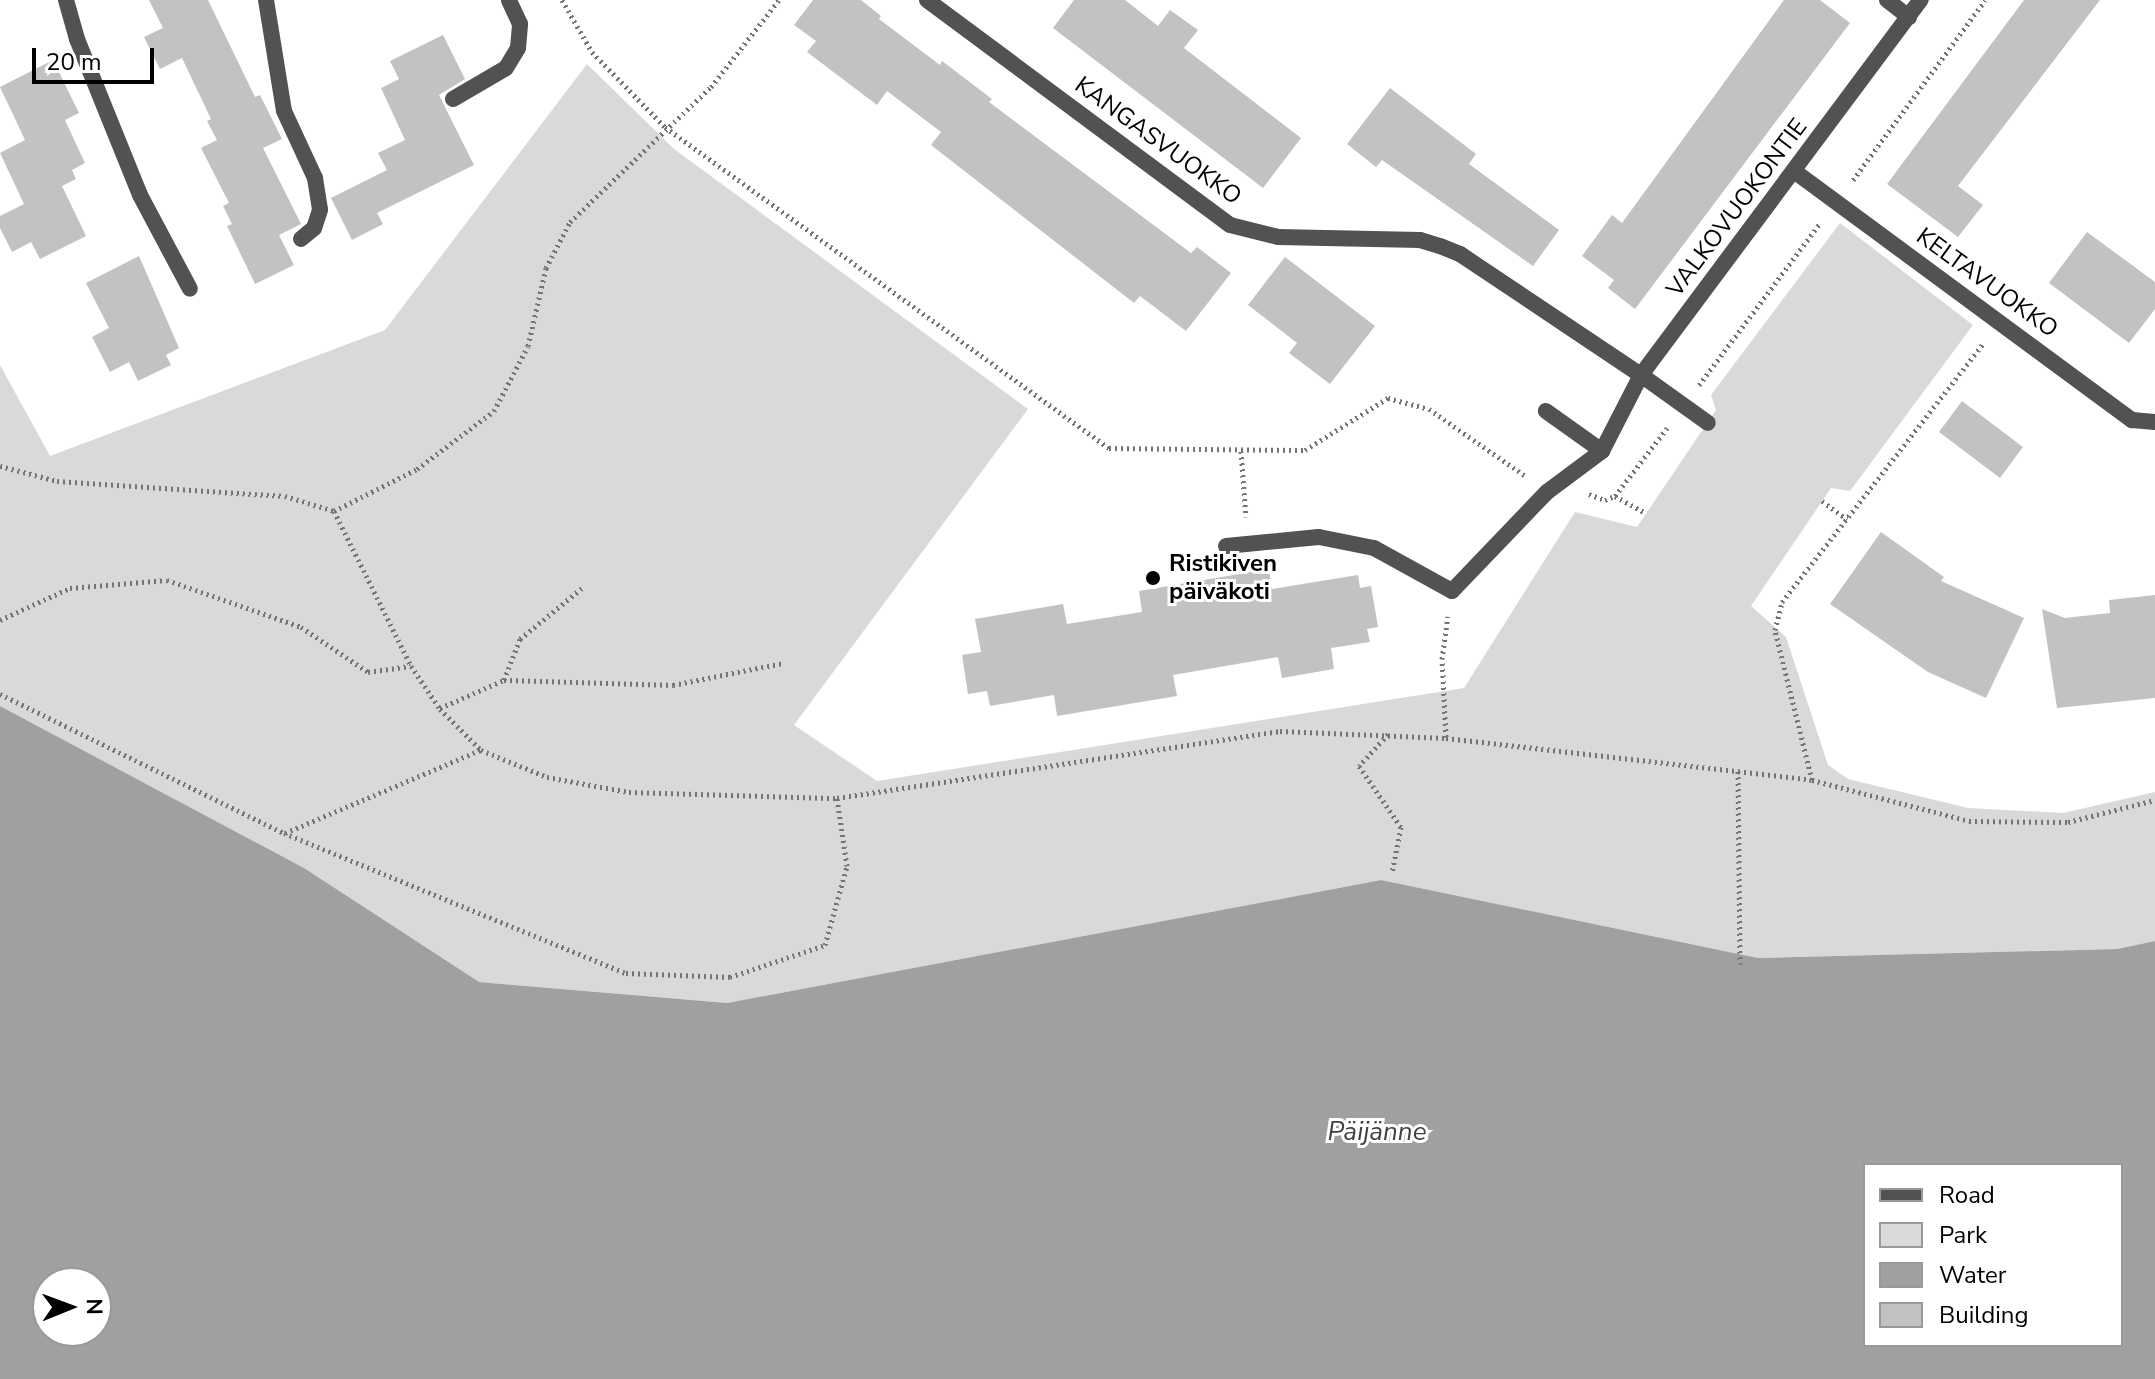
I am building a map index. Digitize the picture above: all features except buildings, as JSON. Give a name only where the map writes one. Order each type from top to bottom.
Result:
[{"type":"street","points":[[66,0],[140,195],[190,289]]},
{"type":"street","points":[[266,0],[284,111],[315,178],[320,210],[314,228],[301,239]]},
{"type":"street","points":[[453,99],[506,68],[518,48],[520,24],[509,0]]},
{"type":"street","name":"KANGASVUOKKO","points":[[927,0],[1230,225],[1278,237],[1420,240],[1450,250],[1641,375],[1708,423]]},
{"type":"street","points":[[1887,0],[1909,17]]},
{"type":"street","name":"VALKOVUOKONTIE","points":[[1602,451],[1641,375],[1921,0]]},
{"type":"street","name":"KELTAVUOKKO","points":[[1794,171],[2132,420],[2155,422]]},
{"type":"street","points":[[1226,546],[1319,537],[1374,548],[1452,591],[1547,492],[1602,451],[1546,411]]},
{"type":"path","points":[[562,0],[592,52],[665,127],[1109,448],[1305,450],[1388,398],[1429,409],[1547,492]]},
{"type":"path","points":[[0,466],[57,481],[285,496],[334,511],[417,469],[494,411],[528,346],[546,268],[570,222],[665,127],[711,87],[779,0]]},
{"type":"path","points":[[1615,496],[1985,0]]},
{"type":"path","points":[[1812,780],[1775,630],[1782,602],[2001,321]]},
{"type":"path","points":[[1241,451],[1248,542]]},
{"type":"path","points":[[1567,479],[1596,499],[1615,496],[1646,513]]},
{"type":"path","points":[[1822,501],[1847,519]]},
{"type":"path","points":[[334,511],[411,666],[440,709],[481,750],[547,777],[629,792],[837,798],[1280,731],[1388,733],[1446,738],[1812,780],[1969,821],[2068,822],[2155,800]]},
{"type":"path","points":[[0,620],[70,588],[167,580],[301,627],[368,672],[411,666]]},
{"type":"path","points":[[504,680],[520,639],[582,588]]},
{"type":"path","points":[[1446,738],[1442,659],[1452,591]]},
{"type":"path","points":[[440,709],[504,680],[673,685],[783,663]]},
{"type":"path","points":[[0,694],[284,833],[626,973],[730,977],[825,945],[847,866],[837,798]]},
{"type":"path","points":[[1388,733],[1359,766],[1401,827],[1392,873]]},
{"type":"path","points":[[284,833],[481,750]]},
{"type":"path","points":[[1738,771],[1740,964]]},
{"type":"green space","points":[[587,64],[674,149],[1028,409],[794,725],[877,781],[1464,688],[1575,512],[1637,527],[1716,410],[1711,395],[1840,223],[1973,325],[1850,491],[1831,488],[1751,606],[1786,637],[1828,765],[1848,779],[1968,808],[2063,813],[2155,792],[2155,941],[2117,949],[1758,958],[1381,880],[727,1003],[478,982],[304,868],[0,706],[0,365],[50,456],[385,330]]},
{"type":"water","name":"Päijänne","points":[[0,706],[304,868],[479,982],[727,1003],[1381,880],[1758,958],[2117,949],[2155,941],[2155,1379],[0,1379]]},
{"type":"place","name":"Ristikiven päiväkoti","points":[[1153,578]]}]
